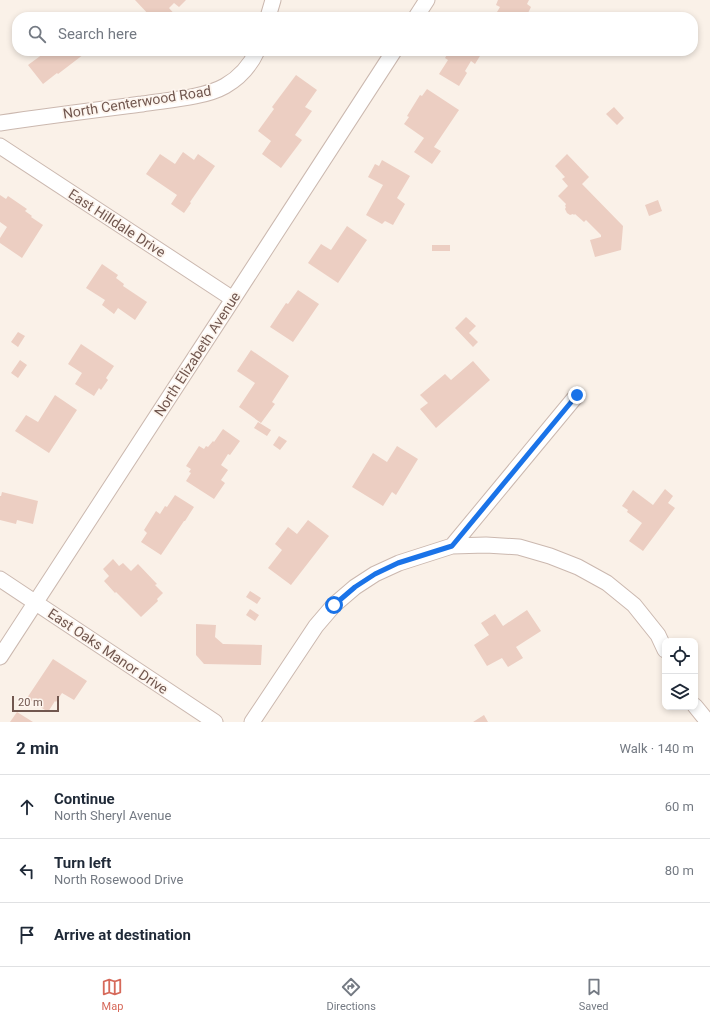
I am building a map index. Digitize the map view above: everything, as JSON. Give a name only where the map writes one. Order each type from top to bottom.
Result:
[{"type":"street","points":[[269,12],[273,0]]},
{"type":"street","points":[[419,12],[427,0]]},
{"type":"street","name":"North Centerwood Road","points":[[0,123],[176,99],[209,93],[237,78],[246,69],[255,56]]},
{"type":"street","name":"North Elizabeth Avenue","points":[[0,657],[391,56]]},
{"type":"street","name":"East Hilldale Drive","points":[[0,146],[233,299]]},
{"type":"street","points":[[452,546],[577,395]]},
{"type":"street","points":[[252,722],[316,626],[334,605],[355,587],[375,574],[398,563],[452,546],[486,545],[519,547],[550,556],[578,567],[607,583],[634,605],[658,635],[662,644]]},
{"type":"street","name":"East Oaks Manor Drive","points":[[0,579],[215,722]]},
{"type":"street","points":[[698,710],[708,722]]},
{"type":"building","points":[[135,0],[186,0],[179,7],[174,3],[169,8],[173,12],[146,12]]},
{"type":"building","points":[[498,0],[529,0],[527,4],[531,7],[528,12],[497,12],[500,7],[496,5]]},
{"type":"building","points":[[40,56],[81,56],[43,84],[28,65]]},
{"type":"building","points":[[446,56],[480,56],[475,64],[471,61],[465,71],[467,73],[459,86],[439,74],[448,60],[445,58]]},
{"type":"building","points":[[296,75],[317,90],[305,107],[312,111],[295,135],[302,140],[281,168],[262,154],[271,141],[258,131],[274,109],[272,107]]},
{"type":"building","points":[[427,89],[459,110],[434,147],[441,151],[432,164],[414,152],[424,138],[404,124],[409,117],[407,116],[420,95],[422,96]]},
{"type":"building","points":[[614,107],[624,118],[617,125],[606,114]]},
{"type":"building","points":[[183,152],[194,160],[198,154],[215,166],[184,213],[171,204],[177,195],[146,174],[160,154],[175,164]]},
{"type":"building","points":[[567,154],[589,177],[582,184],[623,226],[621,250],[595,257],[590,240],[601,237],[601,235],[586,220],[584,222],[575,214],[570,215],[567,213],[565,209],[566,204],[558,196],[568,186],[562,179],[565,177],[555,166]]},
{"type":"building","points":[[382,160],[410,176],[397,198],[405,204],[393,225],[385,221],[382,224],[366,215],[383,185],[368,177],[375,164],[379,166]]},
{"type":"building","points":[[0,195],[6,199],[8,196],[27,209],[25,211],[32,216],[31,217],[43,225],[22,258],[0,243],[0,238],[7,227],[0,222]]},
{"type":"building","points":[[658,200],[662,211],[649,216],[645,205]]},
{"type":"building","points":[[347,226],[367,240],[338,283],[308,263],[321,244],[331,250]]},
{"type":"building","points":[[432,245],[450,245],[450,251],[432,251]]},
{"type":"building","points":[[102,264],[118,275],[116,278],[124,284],[123,286],[147,302],[135,320],[118,308],[114,314],[102,305],[105,300],[86,288]]},
{"type":"building","points":[[298,290],[319,304],[293,342],[270,327],[286,303],[288,304]]},
{"type":"building","points":[[466,317],[476,326],[469,333],[478,342],[473,347],[455,328]]},
{"type":"building","points":[[18,332],[25,336],[18,347],[11,342]]},
{"type":"building","points":[[81,344],[114,366],[106,378],[108,380],[101,390],[99,388],[94,396],[75,384],[82,373],[68,364]]},
{"type":"building","points":[[251,350],[289,376],[272,402],[275,404],[261,423],[239,407],[255,383],[237,371]]},
{"type":"building","points":[[20,360],[27,365],[18,378],[11,373]]},
{"type":"building","points":[[473,361],[490,380],[436,428],[420,409],[428,403],[420,395],[445,374],[451,380]]},
{"type":"building","points":[[55,395],[77,410],[49,453],[15,431],[26,415],[38,422]]},
{"type":"building","points":[[258,422],[271,430],[267,436],[254,428]]},
{"type":"building","points":[[223,429],[240,441],[230,455],[228,454],[221,465],[228,470],[221,480],[225,483],[214,499],[186,481],[191,473],[189,472],[191,469],[186,466],[199,446],[204,449],[206,446],[208,447],[213,441],[214,442]]},
{"type":"building","points":[[279,436],[287,441],[280,450],[273,445]]},
{"type":"building","points":[[397,446],[418,459],[396,495],[392,492],[383,506],[352,487],[373,453],[387,462]]},
{"type":"building","points":[[665,489],[673,496],[668,503],[675,508],[643,551],[629,541],[642,523],[627,512],[628,510],[622,506],[633,490],[653,505]]},
{"type":"building","points":[[2,492],[38,501],[33,524],[17,520],[16,524],[0,520],[0,496]]},
{"type":"building","points":[[175,495],[194,507],[161,555],[141,542],[147,533],[144,530],[156,511],[160,514]]},
{"type":"building","points":[[308,520],[329,536],[291,585],[268,568],[282,550],[275,544],[288,527],[297,534]]},
{"type":"building","points":[[113,559],[119,566],[123,563],[131,571],[138,564],[157,584],[155,585],[163,593],[157,599],[158,601],[141,617],[104,581],[109,576],[103,569]]},
{"type":"building","points":[[250,591],[261,598],[257,604],[246,597]]},
{"type":"building","points":[[250,609],[259,615],[255,621],[246,615]]},
{"type":"building","points":[[527,610],[541,631],[516,647],[523,658],[508,667],[502,658],[487,666],[474,645],[489,635],[481,623],[495,614],[503,626]]},
{"type":"building","points":[[196,624],[216,625],[215,637],[223,644],[262,645],[261,665],[204,664],[196,655]]},
{"type":"building","points":[[53,659],[87,681],[74,700],[62,693],[48,712],[27,698]]},
{"type":"building","points":[[17,712],[33,722],[10,722]]},
{"type":"building","points":[[484,715],[488,722],[473,722]]},
{"type":"route","points":[[334,605],[355,587],[375,574],[398,563],[452,546],[577,395]]}]
